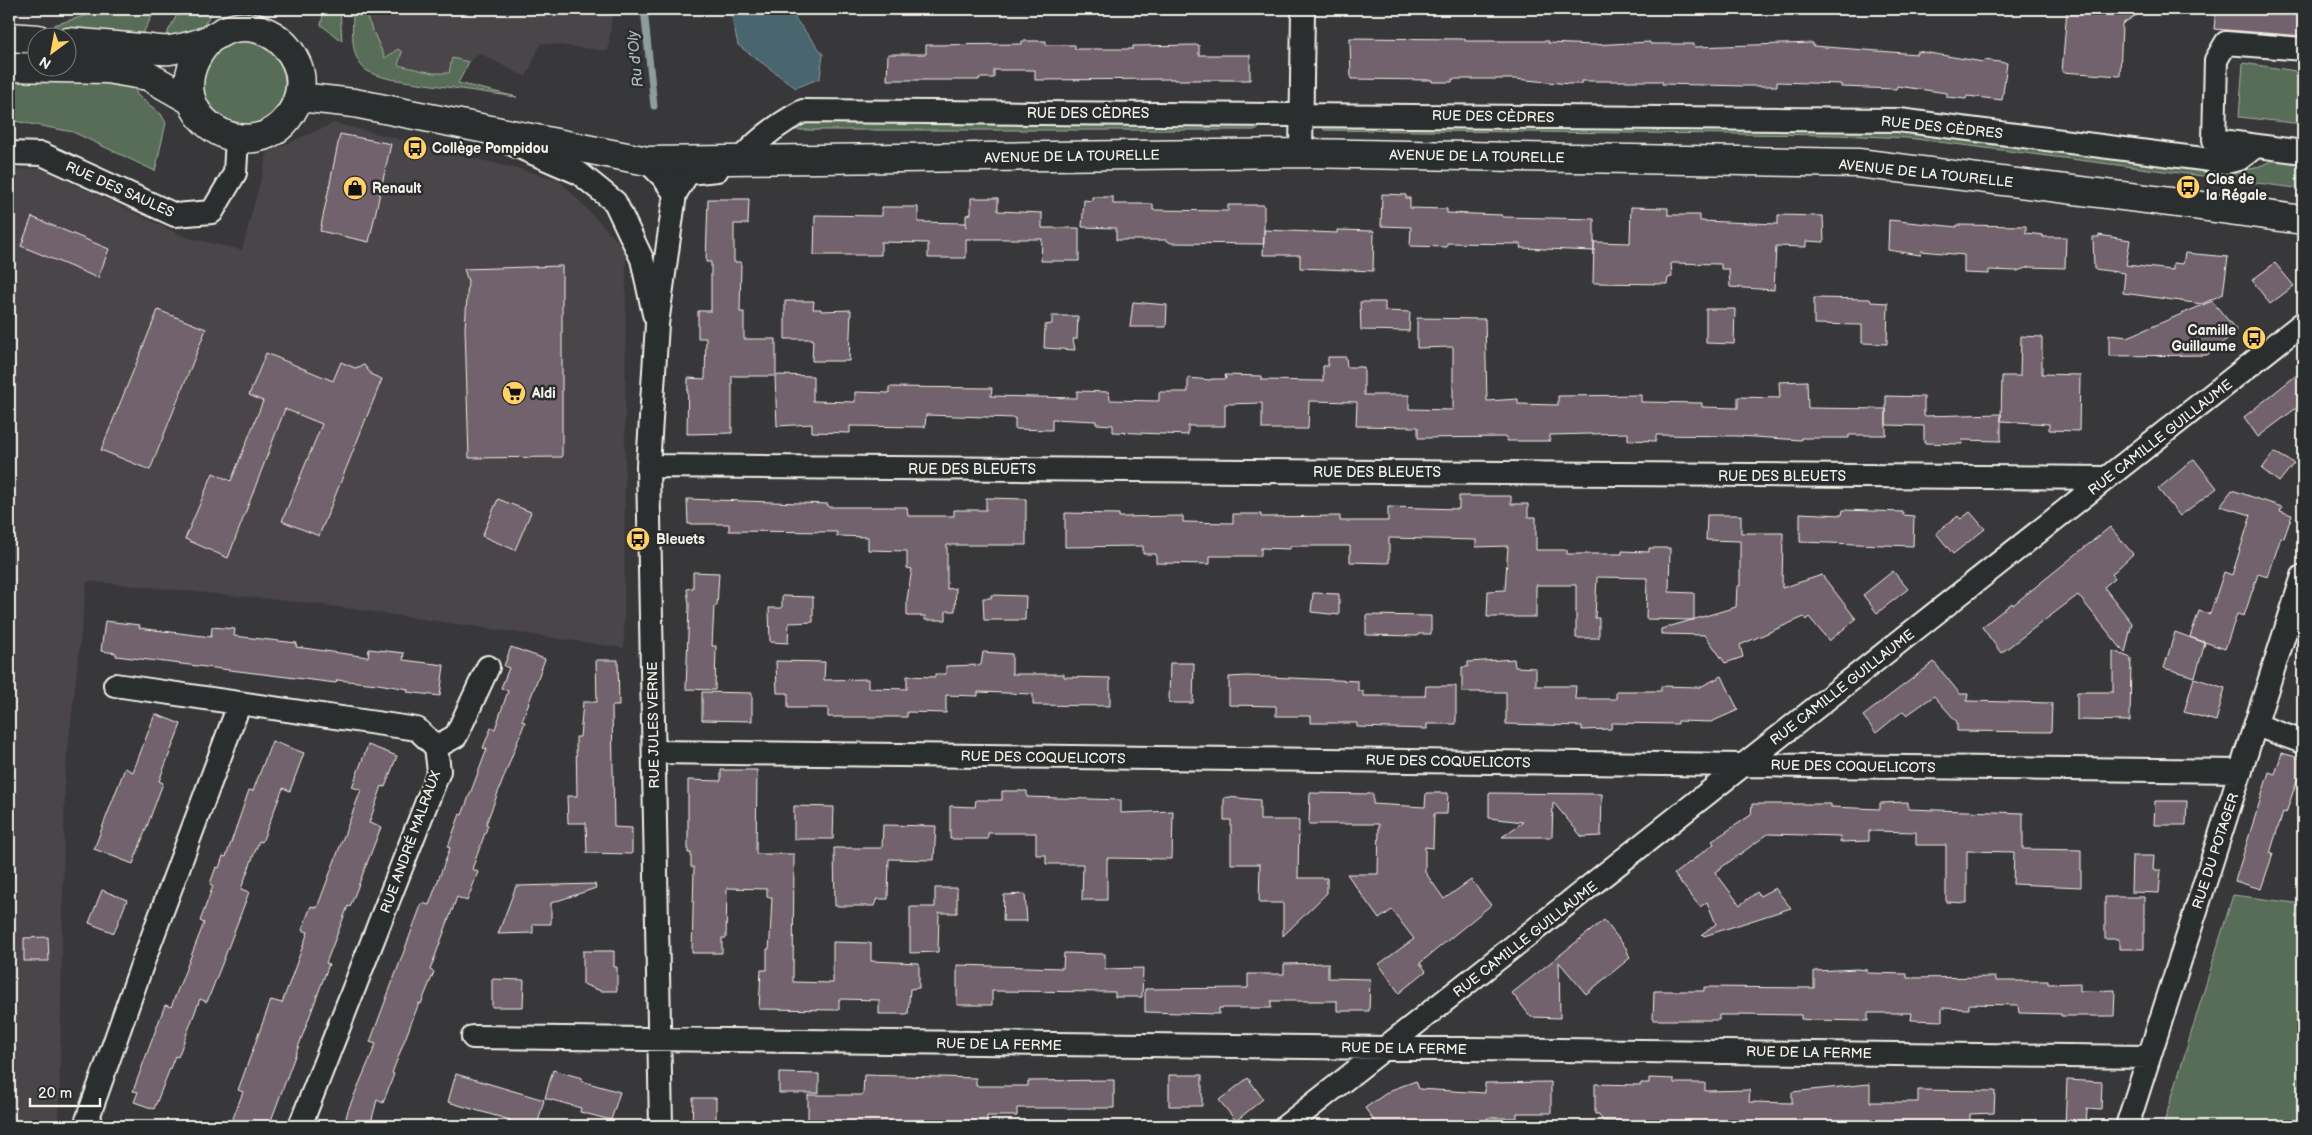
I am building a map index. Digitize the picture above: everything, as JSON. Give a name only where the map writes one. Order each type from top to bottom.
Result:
[{"type":"main road","points":[[78,43],[169,50],[210,39],[227,30],[241,27],[269,32],[281,40],[291,52],[298,66],[301,82],[299,97],[290,116],[276,129],[257,138],[237,138],[222,134],[209,126],[199,114],[192,101],[189,84],[191,67],[198,52],[210,39]]},
{"type":"main road","points":[[9,37],[28,38]]},
{"type":"main road","points":[[9,67],[108,69],[148,76],[192,101]]},
{"type":"main road","name":"AVENUE DE LA TOURELLE","points":[[299,97],[354,103],[647,161],[790,161],[1301,153],[1858,163],[2194,204],[2303,220]]},
{"type":"street","points":[[1301,153],[1303,9]]},
{"type":"street","points":[[2303,50],[2226,43],[2216,60],[2214,140],[2303,152]]},
{"type":"street","name":"RUE DES CÈDRES","points":[[740,161],[764,135],[804,111],[1898,120],[2226,162],[2239,159],[2256,146]]},
{"type":"street","name":"RUE JULES VERNE","points":[[472,126],[578,173],[616,202],[642,259],[657,324]]},
{"type":"street","name":"RUE DES SAULES","points":[[9,153],[42,154],[175,216],[212,212],[235,173],[237,138]]},
{"type":"street","points":[[647,161],[675,194],[688,173],[790,161]]},
{"type":"street","name":"RUE JULES VERNE","points":[[661,1126],[648,466],[657,324],[675,194]]},
{"type":"street","name":"RUE CAMILLE GUILLAUME","points":[[1286,1126],[2303,324]]},
{"type":"street","name":"RUE DES BLEUETS","points":[[648,466],[2106,478]]},
{"type":"street","name":"RUE DU POTAGER","points":[[2127,1126],[2303,576]]},
{"type":"street","points":[[115,685],[239,705],[417,730],[436,747],[456,736],[488,667]]},
{"type":"street","points":[[85,1126],[143,962],[239,705]]},
{"type":"street","points":[[2256,725],[2303,742]]},
{"type":"street","name":"RUE ANDRÉ MALRAUX","points":[[300,1126],[439,771],[436,747]]},
{"type":"street","name":"RUE DES COQUELICOTS","points":[[654,752],[2241,771]]},
{"type":"street","name":"RUE DE LA FERME","points":[[473,1038],[2149,1057]]},
{"type":"shaded area","points":[[363,9],[613,9],[608,51],[541,43],[526,77],[479,53],[469,62],[452,58],[449,73],[433,73],[398,64],[398,49],[385,58]]},
{"type":"shaded area","points":[[334,123],[558,179],[626,250],[624,648],[318,604],[87,581],[65,775],[59,1126],[9,1126],[9,170],[41,168],[185,237],[242,250],[268,152]]},
{"type":"green space","points":[[107,9],[156,9],[143,33],[78,33],[78,28],[55,28],[54,25]]},
{"type":"green space","points":[[180,9],[214,9],[202,28],[164,39]]},
{"type":"green space","points":[[324,9],[340,9],[342,41],[321,25]]},
{"type":"green space","points":[[353,9],[363,9],[385,58],[398,49],[402,52],[398,65],[433,73],[449,73],[452,58],[469,62],[458,83],[517,97],[390,79],[371,73],[358,61],[355,53],[353,45]]},
{"type":"green space","points":[[243,41],[259,44],[278,60],[282,67],[285,83],[282,99],[266,118],[259,122],[243,125],[227,122],[208,106],[204,99],[201,83],[204,67],[220,48],[227,44]]},
{"type":"green space","points":[[2243,63],[2303,72],[2303,124],[2239,117]]},
{"type":"green space","points":[[9,76],[133,81],[137,95],[161,114],[166,123],[155,171],[73,132],[9,120]]},
{"type":"green space","points":[[802,122],[1262,125],[1257,130],[787,130]]},
{"type":"green space","points":[[1324,126],[1875,129],[2225,170],[2240,171],[2255,168],[2276,159],[2303,163],[2303,189],[1908,138],[1838,135],[1324,130]]},
{"type":"green space","points":[[2233,895],[2303,904],[2303,1126],[2163,1126]]},
{"type":"water","points":[[730,9],[791,9],[793,16],[823,54],[820,78],[796,88],[738,45]]},
{"type":"building","points":[[2067,9],[2146,9],[2122,24],[2120,76],[2062,72]]},
{"type":"building","points":[[2216,9],[2303,9],[2303,36],[2214,29]]},
{"type":"building","points":[[1350,38],[1548,41],[1548,43],[1593,45],[1650,42],[1650,44],[1694,44],[1694,47],[1813,43],[1813,46],[1917,54],[1917,51],[1983,62],[1984,60],[2007,63],[2002,100],[1967,96],[1966,99],[1947,97],[1947,93],[1897,86],[1896,89],[1841,87],[1841,84],[1777,82],[1777,86],[1745,86],[1662,84],[1662,81],[1581,81],[1581,84],[1570,84],[1515,79],[1452,79],[1452,82],[1432,82],[1432,80],[1351,79]]},
{"type":"building","points":[[1022,41],[1046,41],[1046,45],[1075,45],[1075,49],[1133,49],[1133,46],[1199,45],[1199,55],[1250,55],[1250,80],[1035,80],[1035,70],[994,70],[994,78],[979,78],[979,80],[887,80],[888,54],[926,54],[926,45],[1022,44]]},
{"type":"building","name":"Renault","points":[[340,134],[391,144],[369,242],[320,231]]},
{"type":"building","points":[[1382,194],[1406,195],[1406,198],[1410,198],[1410,208],[1447,209],[1447,213],[1502,215],[1502,217],[1594,219],[1594,251],[1520,248],[1521,244],[1447,243],[1447,247],[1410,246],[1411,227],[1381,226]]},
{"type":"building","points":[[1092,197],[1113,197],[1113,204],[1153,204],[1153,210],[1228,211],[1228,205],[1264,205],[1264,244],[1171,243],[1166,240],[1116,240],[1116,228],[1082,227],[1084,200],[1092,201]]},
{"type":"building","points":[[971,198],[998,198],[998,211],[1042,213],[1042,228],[1079,228],[1079,261],[1041,261],[1042,239],[966,239],[966,258],[928,258],[928,243],[881,242],[881,255],[814,255],[815,215],[882,216],[882,207],[918,207],[918,222],[966,223],[966,215],[971,214]]},
{"type":"building","points":[[708,199],[749,199],[748,224],[734,224],[734,262],[741,262],[740,312],[744,312],[744,339],[776,339],[776,375],[813,376],[813,401],[855,402],[855,392],[889,393],[889,387],[992,388],[991,396],[1077,398],[1077,391],[1109,392],[1110,400],[1159,401],[1159,392],[1188,392],[1188,378],[1226,379],[1225,375],[1262,376],[1262,380],[1323,381],[1323,366],[1328,366],[1328,357],[1346,357],[1347,367],[1364,367],[1364,395],[1409,395],[1409,409],[1453,410],[1453,347],[1417,348],[1417,318],[1485,319],[1487,401],[1518,399],[1518,404],[1558,405],[1558,396],[1641,395],[1641,402],[1702,403],[1702,407],[1738,408],[1738,397],[1780,398],[1779,382],[1807,381],[1808,408],[1886,409],[1886,435],[1849,435],[1849,438],[1801,438],[1801,440],[1738,436],[1656,435],[1656,441],[1628,440],[1628,433],[1550,435],[1550,441],[1507,441],[1507,437],[1418,438],[1418,427],[1356,426],[1357,402],[1309,401],[1308,429],[1262,429],[1262,403],[1225,404],[1225,426],[1188,426],[1188,435],[1113,432],[1113,425],[1096,424],[1096,421],[1052,419],[1052,430],[1015,429],[1015,418],[926,415],[925,427],[850,426],[850,433],[812,432],[812,424],[777,426],[775,376],[732,376],[732,433],[687,434],[688,378],[705,379],[706,338],[698,338],[698,311],[711,311],[711,262],[706,262]]},
{"type":"building","points":[[1631,207],[1668,208],[1668,215],[1700,215],[1700,221],[1778,224],[1778,215],[1823,216],[1824,242],[1806,241],[1806,247],[1776,246],[1774,290],[1730,287],[1729,269],[1721,269],[1721,264],[1671,263],[1672,277],[1668,278],[1667,284],[1593,283],[1594,242],[1630,243]]},
{"type":"building","points":[[32,217],[109,249],[98,278],[21,246]]},
{"type":"building","points":[[1889,220],[1957,227],[1957,225],[2026,226],[2026,233],[2043,235],[2043,237],[2066,237],[2065,268],[2029,267],[2017,271],[1989,270],[1989,274],[1964,273],[1964,255],[1921,251],[1920,255],[1888,250]]},
{"type":"building","points":[[1264,230],[1337,233],[1337,230],[1374,231],[1373,271],[1300,268],[1300,255],[1263,255]]},
{"type":"building","points":[[2099,235],[2130,240],[2126,265],[2173,270],[2173,263],[2183,264],[2185,253],[2228,257],[2223,294],[2202,304],[2123,293],[2125,273],[2094,269],[2093,237],[2099,237]]},
{"type":"building","points":[[2275,263],[2294,286],[2270,304],[2252,280]]},
{"type":"building","name":"Aldi","points":[[562,266],[562,457],[469,458],[465,328],[468,281],[464,269]]},
{"type":"building","points":[[1814,298],[1870,299],[1871,302],[1888,303],[1887,344],[1862,343],[1862,325],[1814,324]]},
{"type":"building","points":[[785,301],[814,301],[813,309],[821,309],[821,311],[851,310],[849,361],[812,361],[813,339],[785,339]]},
{"type":"building","points":[[2212,301],[2237,331],[2207,355],[2109,356],[2109,335],[2128,337]]},
{"type":"building","points":[[1133,302],[1167,305],[1166,327],[1130,327]]},
{"type":"building","points":[[1360,302],[1385,302],[1385,311],[1410,312],[1409,331],[1361,330]]},
{"type":"building","points":[[1706,309],[1735,309],[1734,344],[1706,343]]},
{"type":"building","points":[[158,310],[206,329],[150,470],[101,450]]},
{"type":"building","points":[[1052,316],[1078,316],[1077,339],[1073,339],[1075,350],[1044,348],[1045,325],[1052,324]]},
{"type":"building","points":[[2021,336],[2042,337],[2042,374],[2080,375],[2079,431],[2049,430],[2049,424],[2001,421],[2002,376],[2020,376]]},
{"type":"building","points":[[266,353],[333,381],[341,362],[355,368],[364,365],[372,375],[382,379],[319,536],[282,521],[322,424],[285,409],[228,558],[185,539],[213,473],[231,481],[263,401],[249,395]]},
{"type":"building","points":[[2303,370],[2303,403],[2258,437],[2244,417]]},
{"type":"building","points":[[1886,396],[1924,397],[1924,416],[2001,414],[2001,441],[1963,440],[1962,444],[1924,443],[1924,426],[1886,425]]},
{"type":"building","points":[[2274,452],[2294,463],[2279,482],[2262,469]]},
{"type":"building","points":[[2194,459],[2217,488],[2180,516],[2158,489]]},
{"type":"building","points":[[2232,490],[2282,507],[2280,511],[2292,515],[2284,538],[2281,537],[2268,577],[2258,574],[2244,616],[2237,614],[2225,649],[2190,637],[2199,611],[2210,614],[2224,572],[2232,575],[2251,515],[2220,506]]},
{"type":"building","points":[[1459,496],[1511,496],[1511,504],[1528,504],[1528,517],[1536,517],[1536,550],[1567,550],[1567,554],[1622,554],[1622,551],[1649,552],[1649,548],[1670,548],[1669,592],[1694,593],[1694,620],[1646,619],[1647,578],[1597,577],[1595,618],[1599,618],[1599,638],[1576,638],[1576,585],[1536,585],[1536,617],[1487,617],[1488,591],[1505,590],[1508,546],[1476,547],[1476,540],[1389,538],[1389,563],[1350,562],[1350,546],[1290,546],[1290,549],[1261,548],[1261,556],[1210,556],[1210,564],[1156,563],[1156,554],[1143,554],[1143,546],[1065,547],[1065,513],[1119,514],[1119,517],[1183,516],[1183,522],[1233,523],[1233,514],[1261,514],[1261,517],[1340,516],[1340,521],[1388,521],[1388,507],[1459,509]]},
{"type":"building","points":[[986,498],[1026,499],[1026,545],[947,545],[947,589],[956,588],[955,611],[946,611],[946,620],[925,620],[925,616],[907,616],[907,599],[912,569],[907,568],[907,551],[868,550],[868,537],[837,536],[837,532],[729,531],[729,524],[688,524],[687,499],[828,504],[828,507],[907,507],[908,516],[954,516],[954,510],[986,510]]},
{"type":"building","points":[[498,499],[531,512],[515,550],[482,536]]},
{"type":"building","points":[[1843,510],[1903,512],[1903,515],[1914,516],[1913,546],[1800,542],[1800,513],[1842,515]]},
{"type":"building","points":[[1970,512],[1985,529],[1953,554],[1936,533],[1958,516],[1961,519]]},
{"type":"building","points":[[1707,515],[1741,515],[1741,533],[1783,533],[1782,588],[1822,575],[1856,619],[1829,641],[1809,617],[1806,620],[1804,617],[1740,645],[1743,657],[1725,663],[1705,635],[1661,634],[1661,629],[1736,607],[1737,586],[1740,586],[1740,541],[1706,540]]},
{"type":"building","points":[[2110,527],[2133,554],[2112,574],[2115,578],[2104,587],[2132,623],[2125,653],[2078,595],[2001,653],[1982,627],[2012,603],[2013,605]]},
{"type":"building","points":[[1893,571],[1908,589],[1877,613],[1863,595]]},
{"type":"building","points":[[693,572],[719,573],[717,606],[714,606],[712,646],[716,646],[715,690],[686,689],[689,605],[687,589],[693,588]]},
{"type":"building","points":[[1313,593],[1339,594],[1339,615],[1311,612]]},
{"type":"building","points":[[991,595],[1026,596],[1025,620],[984,620],[983,598],[991,598]]},
{"type":"building","points":[[782,596],[813,597],[813,622],[789,623],[788,643],[770,642],[769,608],[782,608]]},
{"type":"building","points":[[1366,615],[1431,616],[1431,634],[1418,634],[1418,636],[1366,635]]},
{"type":"building","points":[[105,621],[140,625],[139,628],[211,637],[212,627],[235,629],[234,636],[297,643],[296,647],[368,657],[369,649],[404,653],[403,660],[444,665],[440,696],[407,692],[408,689],[378,684],[337,680],[336,683],[116,656],[116,653],[101,651]]},
{"type":"building","points":[[2175,632],[2205,643],[2195,677],[2164,668]]},
{"type":"building","points":[[511,647],[545,659],[522,721],[525,722],[486,824],[488,825],[472,869],[478,872],[467,901],[457,897],[430,970],[434,972],[421,1004],[419,1003],[392,1073],[394,1074],[383,1103],[377,1100],[370,1126],[344,1126],[348,1110],[376,1044],[370,1042],[422,903],[429,905],[460,814],[462,815],[487,749],[483,748],[491,728],[495,729],[508,691],[501,688],[509,668],[504,666]]},
{"type":"building","points":[[2113,651],[2131,658],[2130,721],[2077,720],[2077,692],[2113,692]]},
{"type":"building","points":[[983,652],[1012,654],[1012,674],[1064,674],[1064,677],[1110,678],[1110,706],[1033,705],[1033,694],[978,692],[978,696],[946,695],[946,713],[907,712],[907,717],[828,717],[828,708],[788,708],[788,693],[777,693],[776,661],[825,662],[824,680],[868,679],[868,688],[907,689],[907,676],[935,677],[935,674],[946,674],[946,666],[981,665]]},
{"type":"building","points":[[1514,659],[1515,667],[1536,668],[1536,686],[1576,686],[1575,699],[1616,699],[1616,691],[1661,691],[1661,686],[1700,687],[1722,676],[1738,710],[1711,722],[1678,721],[1678,724],[1612,723],[1611,729],[1582,730],[1582,726],[1506,724],[1506,692],[1462,692],[1462,667],[1468,667],[1468,662]]},
{"type":"building","points":[[596,660],[618,660],[619,706],[612,706],[614,827],[632,828],[632,854],[587,853],[586,823],[568,823],[567,796],[577,796],[576,737],[580,737],[583,702],[597,702]]},
{"type":"building","points":[[1934,662],[1960,694],[1968,694],[1967,701],[2052,703],[2051,732],[1957,731],[1957,722],[1934,696],[1907,715],[1903,711],[1876,733],[1863,716]]},
{"type":"building","points":[[1170,663],[1194,663],[1193,703],[1169,703]]},
{"type":"building","points":[[1247,676],[1358,681],[1358,691],[1363,691],[1363,696],[1425,696],[1426,686],[1456,686],[1456,724],[1427,724],[1427,729],[1357,727],[1357,723],[1311,723],[1311,716],[1276,716],[1276,706],[1229,705],[1229,677]]},
{"type":"building","points":[[2194,678],[2225,688],[2216,721],[2184,712]]},
{"type":"building","points":[[702,692],[752,693],[752,721],[702,720]]},
{"type":"building","points":[[155,714],[181,724],[159,781],[163,783],[133,864],[94,849],[125,768],[133,772]]},
{"type":"building","points":[[272,741],[304,753],[290,791],[283,788],[262,842],[259,841],[241,889],[249,892],[222,964],[207,1002],[200,999],[178,1057],[175,1056],[154,1109],[134,1102],[138,1092],[133,1091],[165,1005],[171,1007],[204,923],[200,921],[213,886],[210,884],[216,867],[219,868],[223,856],[226,857],[249,790],[253,791]]},
{"type":"building","points":[[368,745],[397,756],[385,787],[382,786],[369,823],[381,827],[326,963],[329,964],[269,1126],[230,1126],[243,1092],[238,1090],[271,1000],[282,1003],[308,932],[302,930],[311,906],[317,908],[361,790],[352,787]]},
{"type":"building","points":[[2282,753],[2303,759],[2303,782],[2297,780],[2286,813],[2283,812],[2270,853],[2273,854],[2261,889],[2235,881],[2269,772],[2275,774]]},
{"type":"building","points":[[721,770],[757,770],[756,854],[794,854],[793,982],[833,983],[833,942],[871,943],[871,961],[919,963],[919,988],[910,989],[908,1014],[879,1014],[879,1000],[839,999],[839,1010],[759,1009],[761,970],[767,970],[767,949],[769,949],[770,938],[772,897],[767,897],[767,889],[727,888],[726,938],[722,938],[722,953],[692,953],[694,867],[691,867],[691,853],[688,853],[688,780],[721,781]]},
{"type":"building","points":[[1002,791],[1027,791],[1027,797],[1121,800],[1121,813],[1173,811],[1172,859],[1107,858],[1107,900],[1082,900],[1083,864],[1046,864],[1046,855],[1036,855],[1036,833],[988,833],[988,839],[950,839],[950,806],[975,807],[976,800],[1002,800]]},
{"type":"building","points":[[1310,793],[1373,794],[1373,804],[1425,807],[1426,793],[1448,793],[1447,814],[1434,814],[1433,848],[1425,847],[1425,872],[1444,899],[1471,880],[1491,905],[1420,963],[1426,971],[1399,993],[1379,964],[1414,939],[1392,910],[1379,919],[1347,874],[1378,874],[1379,824],[1309,824]]},
{"type":"building","points":[[1489,793],[1602,794],[1601,836],[1582,837],[1553,802],[1552,837],[1502,837],[1523,822],[1489,818]]},
{"type":"building","points":[[1224,798],[1260,800],[1260,820],[1299,820],[1298,878],[1327,878],[1327,893],[1283,936],[1283,903],[1259,903],[1260,864],[1231,864],[1231,820],[1224,820]]},
{"type":"building","points":[[2155,801],[2187,801],[2186,825],[2154,825]]},
{"type":"building","points":[[1908,802],[1908,809],[2023,813],[2023,849],[2081,850],[2081,887],[2013,884],[2014,852],[1967,851],[1967,903],[1946,902],[1946,845],[1916,845],[1916,832],[1869,831],[1869,841],[1840,842],[1840,836],[1768,834],[1715,872],[1740,905],[1757,892],[1760,896],[1775,888],[1791,908],[1704,936],[1702,934],[1716,924],[1707,902],[1700,907],[1674,874],[1714,844],[1712,841],[1751,815],[1752,804],[1831,804],[1831,807],[1880,809],[1880,803]]},
{"type":"building","points":[[794,806],[834,807],[833,839],[794,839]]},
{"type":"building","points":[[883,825],[936,826],[934,860],[889,859],[888,899],[877,899],[874,906],[835,906],[834,848],[882,848]]},
{"type":"building","points":[[2132,856],[2154,856],[2153,870],[2161,870],[2159,893],[2131,892]]},
{"type":"building","points":[[595,884],[596,888],[551,903],[551,924],[533,924],[533,933],[498,934],[516,886]]},
{"type":"building","points":[[935,888],[957,888],[957,913],[939,913],[938,952],[910,953],[910,907],[935,907]]},
{"type":"building","points":[[102,890],[127,900],[114,933],[89,923]]},
{"type":"building","points":[[1025,894],[1027,921],[1003,921],[1004,895]]},
{"type":"building","points":[[2105,897],[2144,897],[2144,949],[2119,949],[2119,939],[2105,939]]},
{"type":"building","points":[[1604,920],[1626,948],[1630,958],[1586,994],[1559,962],[1560,1018],[1531,1017],[1512,993]]},
{"type":"building","points":[[48,937],[49,961],[24,961],[24,938]]},
{"type":"building","points":[[583,951],[614,951],[614,967],[617,967],[617,991],[601,991],[583,984]]},
{"type":"building","points":[[1064,953],[1105,954],[1105,969],[1143,968],[1142,997],[1115,997],[1115,992],[992,991],[992,1005],[957,1005],[957,965],[1063,968]]},
{"type":"building","points":[[1328,963],[1328,978],[1370,979],[1369,1011],[1337,1011],[1337,1001],[1271,1001],[1271,1008],[1219,1008],[1219,1014],[1145,1012],[1145,989],[1248,988],[1248,974],[1284,974],[1284,964]]},
{"type":"building","points":[[1867,970],[1867,973],[1907,974],[1907,978],[1996,977],[1996,981],[2048,981],[2048,984],[2080,983],[2080,991],[2115,990],[2114,1016],[2061,1016],[2061,1014],[2019,1013],[2018,1005],[1969,1004],[1969,1009],[1942,1008],[1942,1021],[1911,1020],[1912,1013],[1868,1013],[1868,1021],[1812,1020],[1801,1019],[1801,1015],[1739,1014],[1719,1015],[1719,1020],[1653,1020],[1654,991],[1704,991],[1704,987],[1814,988],[1814,971]]},
{"type":"building","points":[[492,979],[524,980],[523,1007],[492,1007]]},
{"type":"building","points":[[553,1070],[582,1078],[581,1081],[620,1092],[611,1120],[580,1112],[581,1108],[545,1098]]},
{"type":"building","points":[[779,1073],[819,1074],[819,1093],[779,1093]]},
{"type":"building","points":[[456,1074],[544,1100],[537,1126],[509,1126],[510,1120],[448,1102]]},
{"type":"building","points":[[864,1075],[976,1078],[976,1086],[1028,1086],[1028,1081],[1114,1080],[1114,1108],[1017,1108],[1017,1116],[987,1116],[987,1126],[808,1126],[808,1095],[863,1095]]},
{"type":"building","points":[[1169,1075],[1202,1075],[1202,1106],[1169,1106]]},
{"type":"building","points":[[1248,1078],[1263,1099],[1236,1121],[1219,1100]]},
{"type":"building","points":[[1649,1078],[1674,1079],[1674,1083],[1705,1083],[1705,1091],[1750,1090],[1749,1102],[1792,1103],[1792,1092],[1870,1084],[1870,1102],[1918,1102],[1918,1090],[1995,1091],[1994,1113],[1970,1114],[1970,1122],[1905,1122],[1905,1125],[1880,1126],[1664,1126],[1664,1121],[1603,1121],[1599,1114],[1595,1114],[1595,1084],[1641,1085],[1641,1083],[1649,1083]]},
{"type":"building","points":[[2067,1080],[2102,1082],[2101,1110],[2087,1109],[2086,1126],[2065,1126]]},
{"type":"building","points":[[1416,1081],[1419,1089],[1485,1093],[1485,1083],[1551,1082],[1551,1113],[1517,1113],[1517,1118],[1487,1118],[1487,1123],[1406,1121],[1408,1126],[1378,1126],[1365,1108],[1391,1090]]},
{"type":"building","points":[[693,1098],[716,1098],[716,1126],[692,1126]]},
{"type":"waterway","name":"Ru d'Oly","points":[[644,9],[654,106]]},
{"type":"place","name":"Collège Pompidou","points":[[415,148]]},
{"type":"place","name":"Clos de la Régale","points":[[2188,187]]},
{"type":"place","name":"Renault","points":[[355,188]]},
{"type":"place","name":"Camille Guillaume","points":[[2254,338]]},
{"type":"place","name":"Aldi","points":[[514,393]]},
{"type":"place","name":"Bleuets","points":[[638,539]]}]
